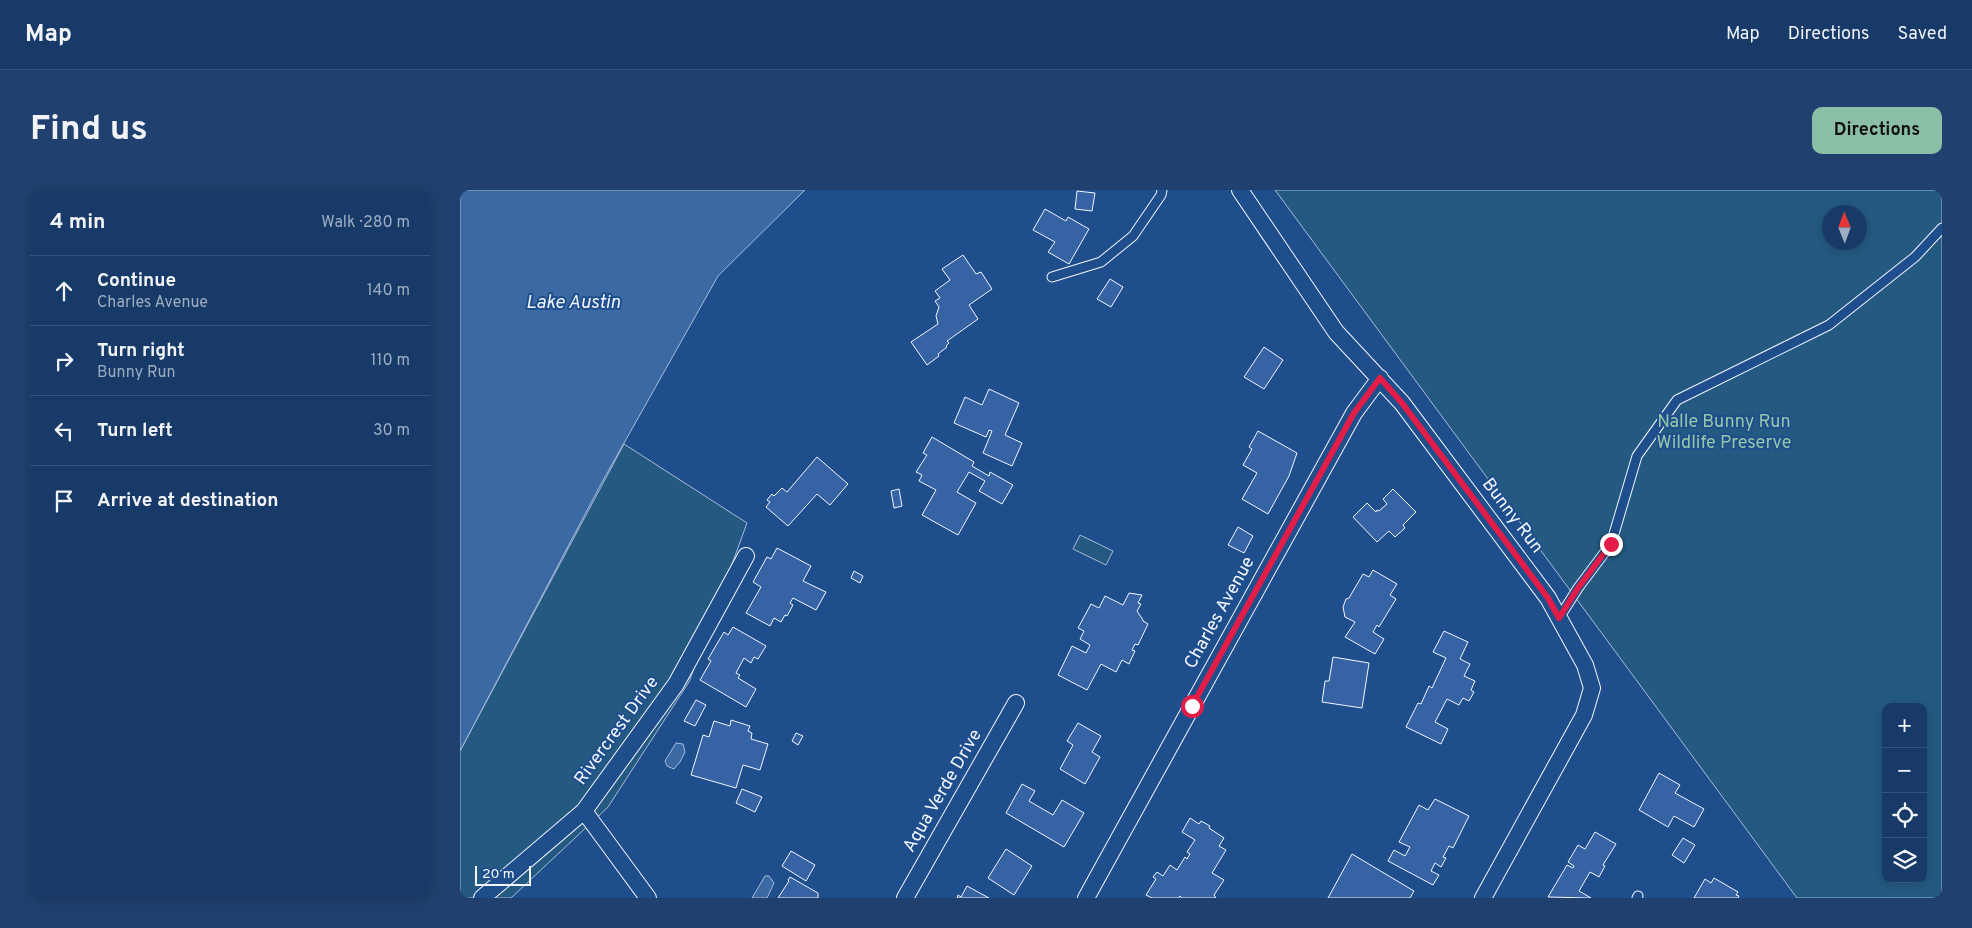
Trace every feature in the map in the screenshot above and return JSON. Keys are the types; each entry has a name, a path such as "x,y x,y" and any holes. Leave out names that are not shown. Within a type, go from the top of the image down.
{"street":[{"name":"Bunny Run","path":"1240,190 1336,332 1402,403 1542,590 1585,665 1592,688 1584,715 1483,898"},
{"name":"Charles Avenue","path":"1086,898 1354,413 1380,378"},
{"name":"Rivercrest Drive","path":"482,898 584,811 676,684 746,556"},
{"name":"Aqua Verde Drive","path":"905,898 1016,703"},
{"path":"584,811 648,898"}],"lane":[{"path":"1052,277 1101,262 1133,236 1161,195 1162,190"},
{"path":"1559,618 1578,588 1611,544 1637,456 1677,400 1829,325 1915,257 1942,228"}],"green space":[{"name":"Nalle Bunny Run Wildlife Preserve","path":"1275,190 1942,190 1942,898 1797,898"},
{"path":"624,444 747,523 689,682 608,807 511,898 460,898 460,751"},
{"path":"1080,535 1113,551 1106,565 1073,549"}],"water":[{"name":"Lake Austin","path":"460,190 805,190 718,276 601,484 460,751"},
{"path":"676,743 683,744 685,752 674,769 667,766 665,761"},
{"path":"765,876 769,876 774,883 767,898 752,898"}],"building":[{"path":"1077,191 1095,193 1092,211 1075,209"},
{"path":"1045,209 1066,221 1068,217 1089,229 1069,264 1048,252 1055,242 1033,230"},
{"path":"963,255 976,274 981,272 992,289 969,305 978,319 947,341 949,343 947,347 927,365 911,342 938,324 936,316 939,307 935,301 940,298 935,291 950,280 942,269"},
{"path":"1110,279 1123,287 1111,307 1097,299"},
{"path":"1264,347 1283,360 1264,389 1244,377"},
{"path":"989,389 1019,403 1005,435 1022,443 1012,466 983,453 992,431 989,430 986,437 954,423 965,397 982,405"},
{"path":"1258,431 1297,453 1289,476 1268,514 1242,499 1257,473 1243,465 1252,449 1249,447"},
{"path":"932,437 974,462 972,466 989,476 990,472 1013,485 1002,504 979,491 985,481 969,472 957,492 976,503 958,535 922,515 936,490 919,481 922,475 916,472 927,455 923,453"},
{"path":"817,457 848,484 830,505 817,494 788,526 766,507 770,502 767,500 772,494 774,496 782,488 787,492"},
{"path":"899,489 902,506 894,508 891,491"},
{"path":"1393,489 1416,512 1403,525 1405,528 1395,537 1389,531 1377,542 1353,517 1367,503 1376,512 1377,510 1379,511 1387,504 1383,499"},
{"path":"1238,527 1253,536 1244,553 1228,545"},
{"path":"777,548 811,566 803,581 826,592 816,610 793,598 790,603 793,605 787,616 785,615 781,622 774,618 770,626 746,613 761,587 753,582 767,557 771,559"},
{"path":"1373,570 1397,584 1390,595 1396,599 1379,627 1377,625 1373,632 1384,639 1375,654 1345,637 1355,622 1345,617 1343,607 1346,599 1349,598 1363,574 1369,577"},
{"path":"854,571 863,576 860,583 851,578"},
{"path":"1129,593 1142,595 1138,603 1141,604 1137,611 1143,621 1148,624 1138,645 1135,644 1132,650 1135,651 1129,664 1122,660 1116,672 1101,664 1087,690 1058,675 1072,646 1086,653 1090,645 1080,639 1084,631 1078,628 1091,604 1099,608 1105,596 1123,605"},
{"path":"733,627 766,646 758,659 754,657 751,663 744,658 736,673 740,675 738,678 756,689 746,707 700,680 711,661 708,659 724,632 728,635"},
{"path":"1444,631 1468,642 1460,659 1470,664 1464,676 1475,681 1471,690 1474,692 1469,701 1463,698 1459,705 1447,699 1435,722 1448,729 1441,744 1406,727 1418,703 1421,704 1429,686 1432,688 1446,658 1433,652"},
{"path":"1333,657 1369,663 1362,708 1322,702 1325,681 1329,681"},
{"path":"696,700 706,705 695,726 684,721"},
{"path":"731,720 750,726 748,731 752,733 751,739 768,744 760,770 743,765 736,788 691,775 703,735 709,737 714,721 730,726"},
{"path":"1078,723 1101,736 1092,752 1100,757 1085,784 1060,769 1073,745 1067,741"},
{"path":"796,733 803,736 798,745 792,741"},
{"path":"1659,773 1680,785 1675,793 1704,809 1694,827 1674,816 1668,827 1639,810"},
{"path":"1022,784 1035,791 1029,801 1053,815 1062,800 1084,813 1064,847 1006,813"},
{"path":"742,789 762,797 755,812 736,803"},
{"path":"1435,799 1469,816 1453,848 1449,846 1443,857 1446,858 1441,867 1435,863 1431,871 1439,875 1433,885 1388,861 1394,850 1405,856 1410,847 1399,842 1419,805 1428,810"},
{"path":"1190,818 1199,824 1201,821 1210,826 1209,828 1224,838 1219,846 1226,850 1212,873 1224,880 1214,895 1216,898 1182,898 1180,896 1179,898 1152,898 1146,895 1156,879 1153,877 1157,872 1163,876 1170,865 1177,870 1185,857 1187,859 1190,854 1187,852 1195,840 1182,832"},
{"path":"1595,832 1616,844 1603,865 1605,866 1599,877 1590,872 1579,891 1591,898 1548,897 1567,865 1573,868 1574,866 1568,862 1578,845 1585,849"},
{"path":"1683,838 1695,845 1684,863 1672,855"},
{"path":"1006,849 1032,866 1014,895 988,878"},
{"path":"791,851 815,865 806,881 782,866"},
{"path":"1352,854 1414,891 1410,898 1328,898"},
{"path":"790,877 818,893 818,898 778,898"},
{"path":"1714,878 1738,892 1736,895 1739,896 1738,898 1694,898 1705,879 1711,883"},
{"path":"967,886 989,898 957,898 958,895 961,897"}],"route":[{"path":"1192,706 1354,413 1380,378 1402,403 1548,598 1559,618 1578,588 1611,544"}]}
